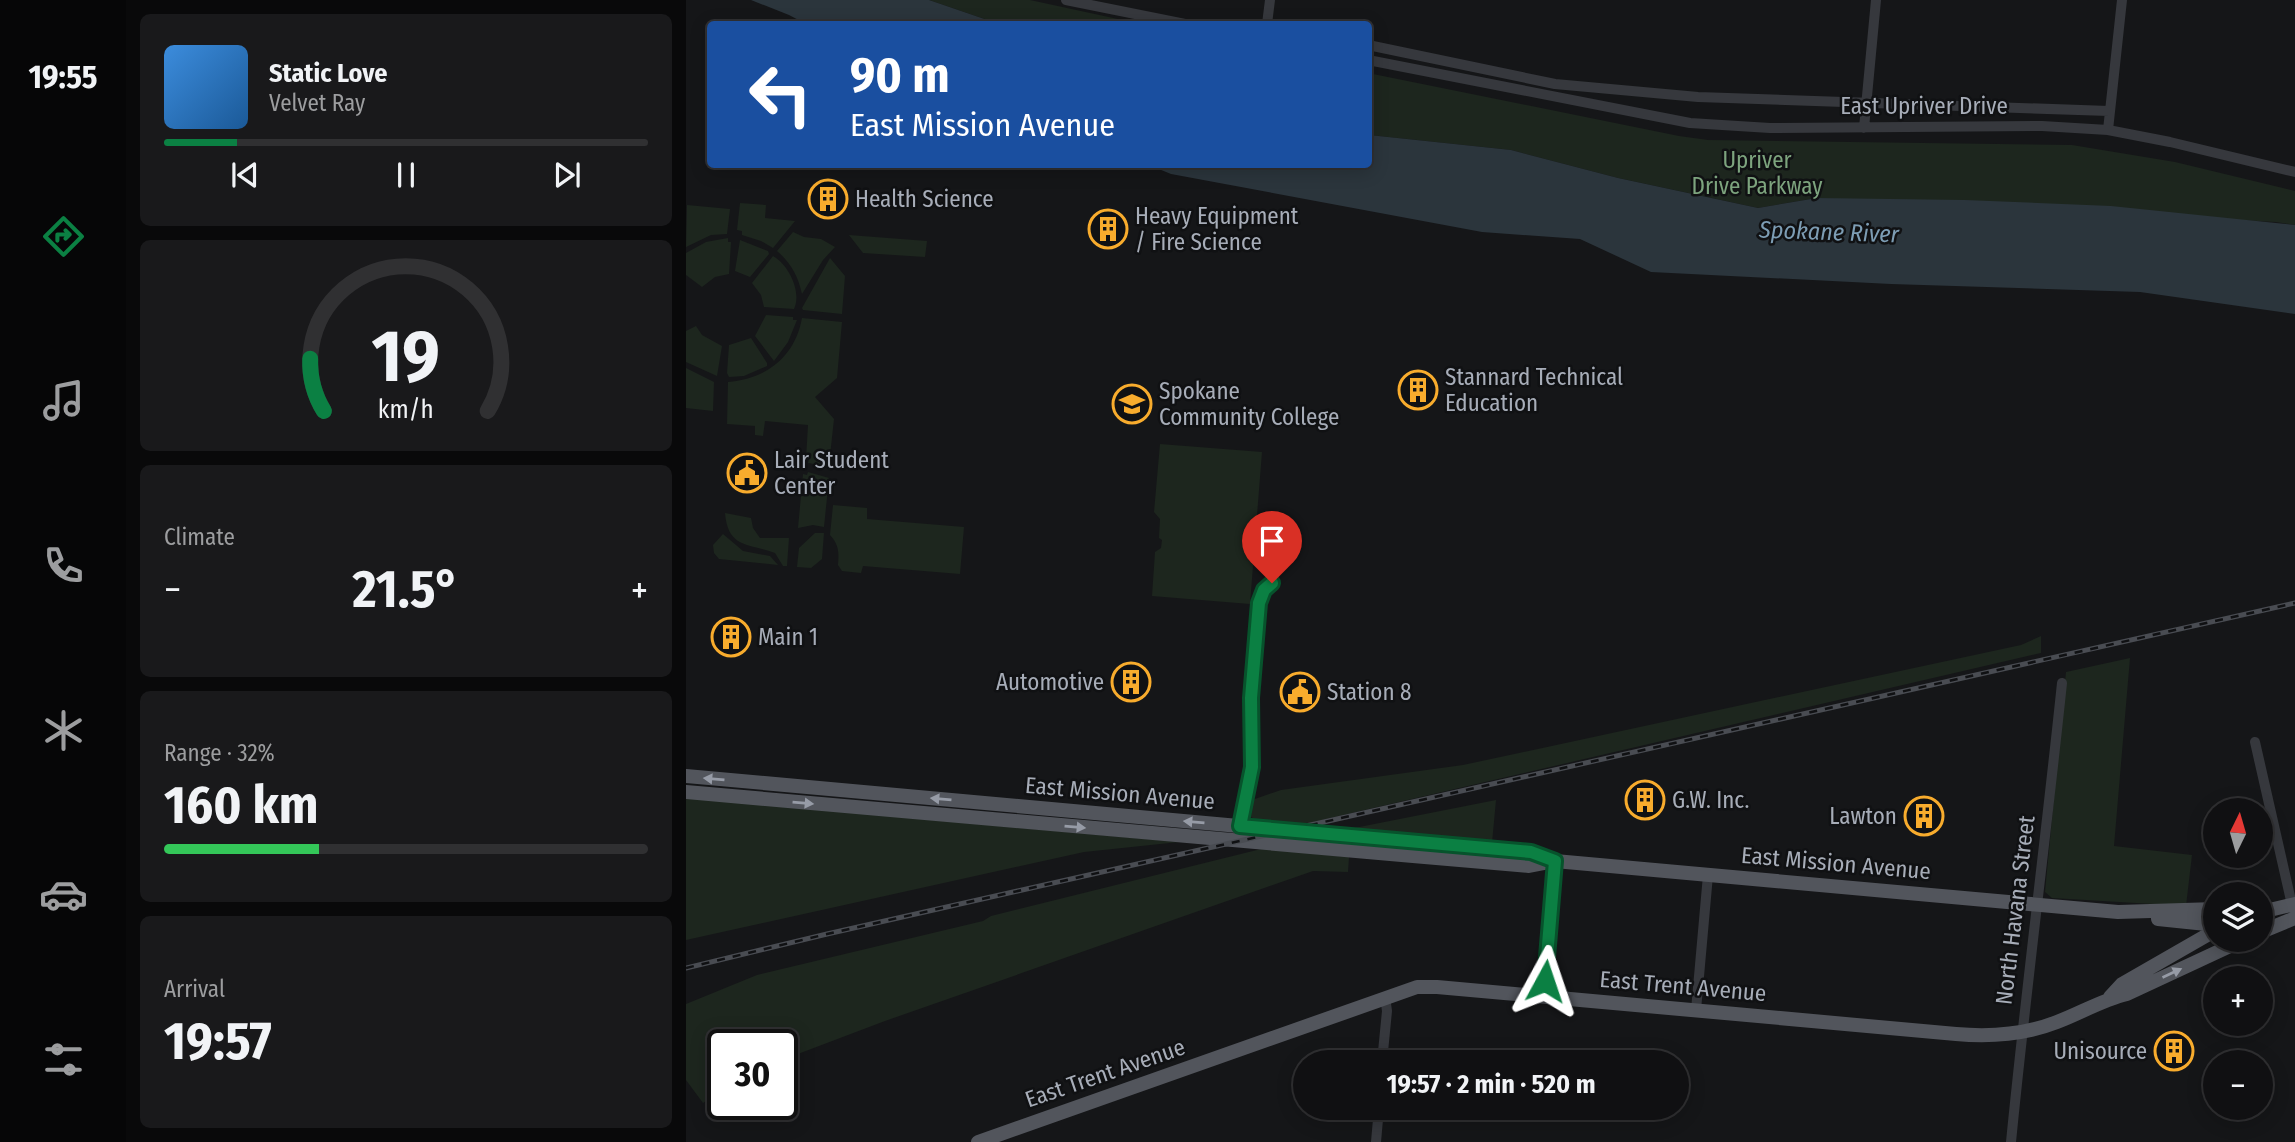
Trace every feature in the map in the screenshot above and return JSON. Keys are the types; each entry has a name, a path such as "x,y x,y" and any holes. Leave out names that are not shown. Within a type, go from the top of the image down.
{"main road":[{"name":"East Mission Avenue","path":"686,776 1240,834"},
{"name":"East Mission Avenue","path":"686,792 1240,834 1531,852 1552,861 2119,912 2203,925"},
{"path":"2273,906 2292,908"},
{"path":"2273,910 2292,908"},
{"path":"2273,918 2292,908"},
{"path":"2273,923 2292,908"},
{"name":"East Mission Avenue","path":"2119,912 2203,909"},
{"name":"East Trent Avenue","path":"2109,998 2122,984 2203,935"},
{"name":"East Trent Avenue","path":"978,1142 1385,997 1426,986 1972,1036 1997,1036 2057,1022 2109,998 2127,994 2217,952"}],"street":[{"path":"1066,0 1170,21"},
{"path":"1269,21 1270,0"},
{"path":"1864,128 1875,0"},
{"path":"2108,130 2122,0"},
{"name":"East Upriver Drive","path":"1372,46 1555,84 1698,97 2109,111"},
{"name":"East Upriver Drive","path":"1372,61 1690,123 1770,128 2042,126 2108,130 2295,172"},
{"path":"1552,96 1555,84"},
{"path":"1240,834 1252,767 1251,698 1259,603 1264,590 1272,583"},
{"name":"North Havana Street","path":"2011,1142 2062,683"},
{"path":"2255,742 2292,908"},
{"path":"1544,997 1552,861"},
{"path":"1696,1010 1708,875"},
{"path":"1383,1050 1387,1007 1385,997"},
{"path":"1376,1142 1378,1120"}],"green space":[{"path":"929,0 1030,0 1127,21 990,21"},
{"name":"Upriver Drive Parkway","path":"1372,74 1708,140 2072,145 2175,162 2295,191 2295,225 1817,198 1758,208 1618,178 1511,150 1372,135"},
{"path":"740,203 766,205 765,218 795,221 773,248 742,235 742,231 737,230"},
{"path":"687,205 730,209 727,234 711,235 686,247"},
{"path":"793,232 804,237 821,239 835,247 823,260 802,294 793,270 777,251"},
{"path":"849,235 927,241 925,257 863,253"},
{"path":"728,238 728,242 731,242 729,274 715,277 702,287 686,275 686,253 706,242"},
{"path":"740,240 768,251 769,254 750,277 735,271"},
{"path":"773,256 789,272 792,279 796,295 794,309 764,307 761,295 752,283"},
{"path":"830,258 845,276 842,314 803,310 802,308"},
{"path":"766,315 793,317 793,320 797,320 788,342 774,361 755,336"},
{"path":"802,318 842,322 837,378 815,397 834,419 827,466 808,463 809,459 806,459 808,425 765,421 763,436 755,435 755,426 727,424 728,382 755,376 777,364 793,344"},
{"path":"696,326 702,335 722,346 717,376 686,362 686,331"},
{"path":"751,338 767,366 744,376 729,377 729,345"},
{"path":"686,368 714,382 713,411 686,408"},
{"path":"1160,444 1262,452 1250,604 1152,596 1155,552 1161,548 1162,540 1159,538 1160,519 1154,512"},
{"path":"808,472 829,478 824,527 813,525 798,528 803,474 807,475"},
{"path":"833,505 867,508 867,519 964,527 960,574 863,566 861,573 842,571 838,565 837,545 830,535"},
{"path":"725,513 751,518 753,528 760,538 789,538 787,566 783,566 775,553 735,539 730,533"},
{"path":"815,533 824,533 822,559 811,568 797,567 799,548"},
{"path":"723,534 743,551 770,556 778,565 719,559 714,553 713,545"},
{"path":"2041,636 2041,653 1300,825 1259,822 1251,817 1252,800 1281,790 1463,765 2021,645"},
{"path":"2130,658 2114,846 2192,855 2186,906 2052,898 2045,892 2066,672"},
{"path":"686,798 1179,842 1084,852 686,940"},
{"path":"1496,800 1492,843 1339,831"},
{"path":"1261,849 1349,857 1348,872 1313,871 798,1054 798,1029 707,1029 707,1100 703,1103 686,1080 686,1004 757,975 983,921 991,916"}],"water":[{"path":"751,0 929,0 990,21 800,21"},
{"name":"Spokane River","path":"1372,135 1511,150 1618,178 1758,208 1817,198 1965,200 2111,206 2295,225 2295,314 2140,292 1891,284 1651,272 1580,239 1482,232 1171,174 1156,168 1372,168"}],"railway":[{"path":"686,968 2295,603"}],"place":[{"name":"Health Science","path":"828,199"},
{"name":"Heavy Equipment / Fire Science","path":"1108,229"},
{"name":"Stannard Technical Education","path":"1418,390"},
{"name":"Spokane Community College","path":"1132,404"},
{"name":"Lair Student Center","path":"747,473"},
{"name":"Main 1","path":"731,637"},
{"name":"Automotive","path":"1131,682"},
{"name":"Station 8","path":"1300,692"},
{"name":"G.W. Inc.","path":"1645,800"},
{"name":"Lawton","path":"1924,816"},
{"name":"Unisource","path":"2174,1051"}],"route":[{"path":"1272,583 1264,590 1259,603 1251,698 1252,767 1240,826 1531,852 1555,861 1545,981"}]}
